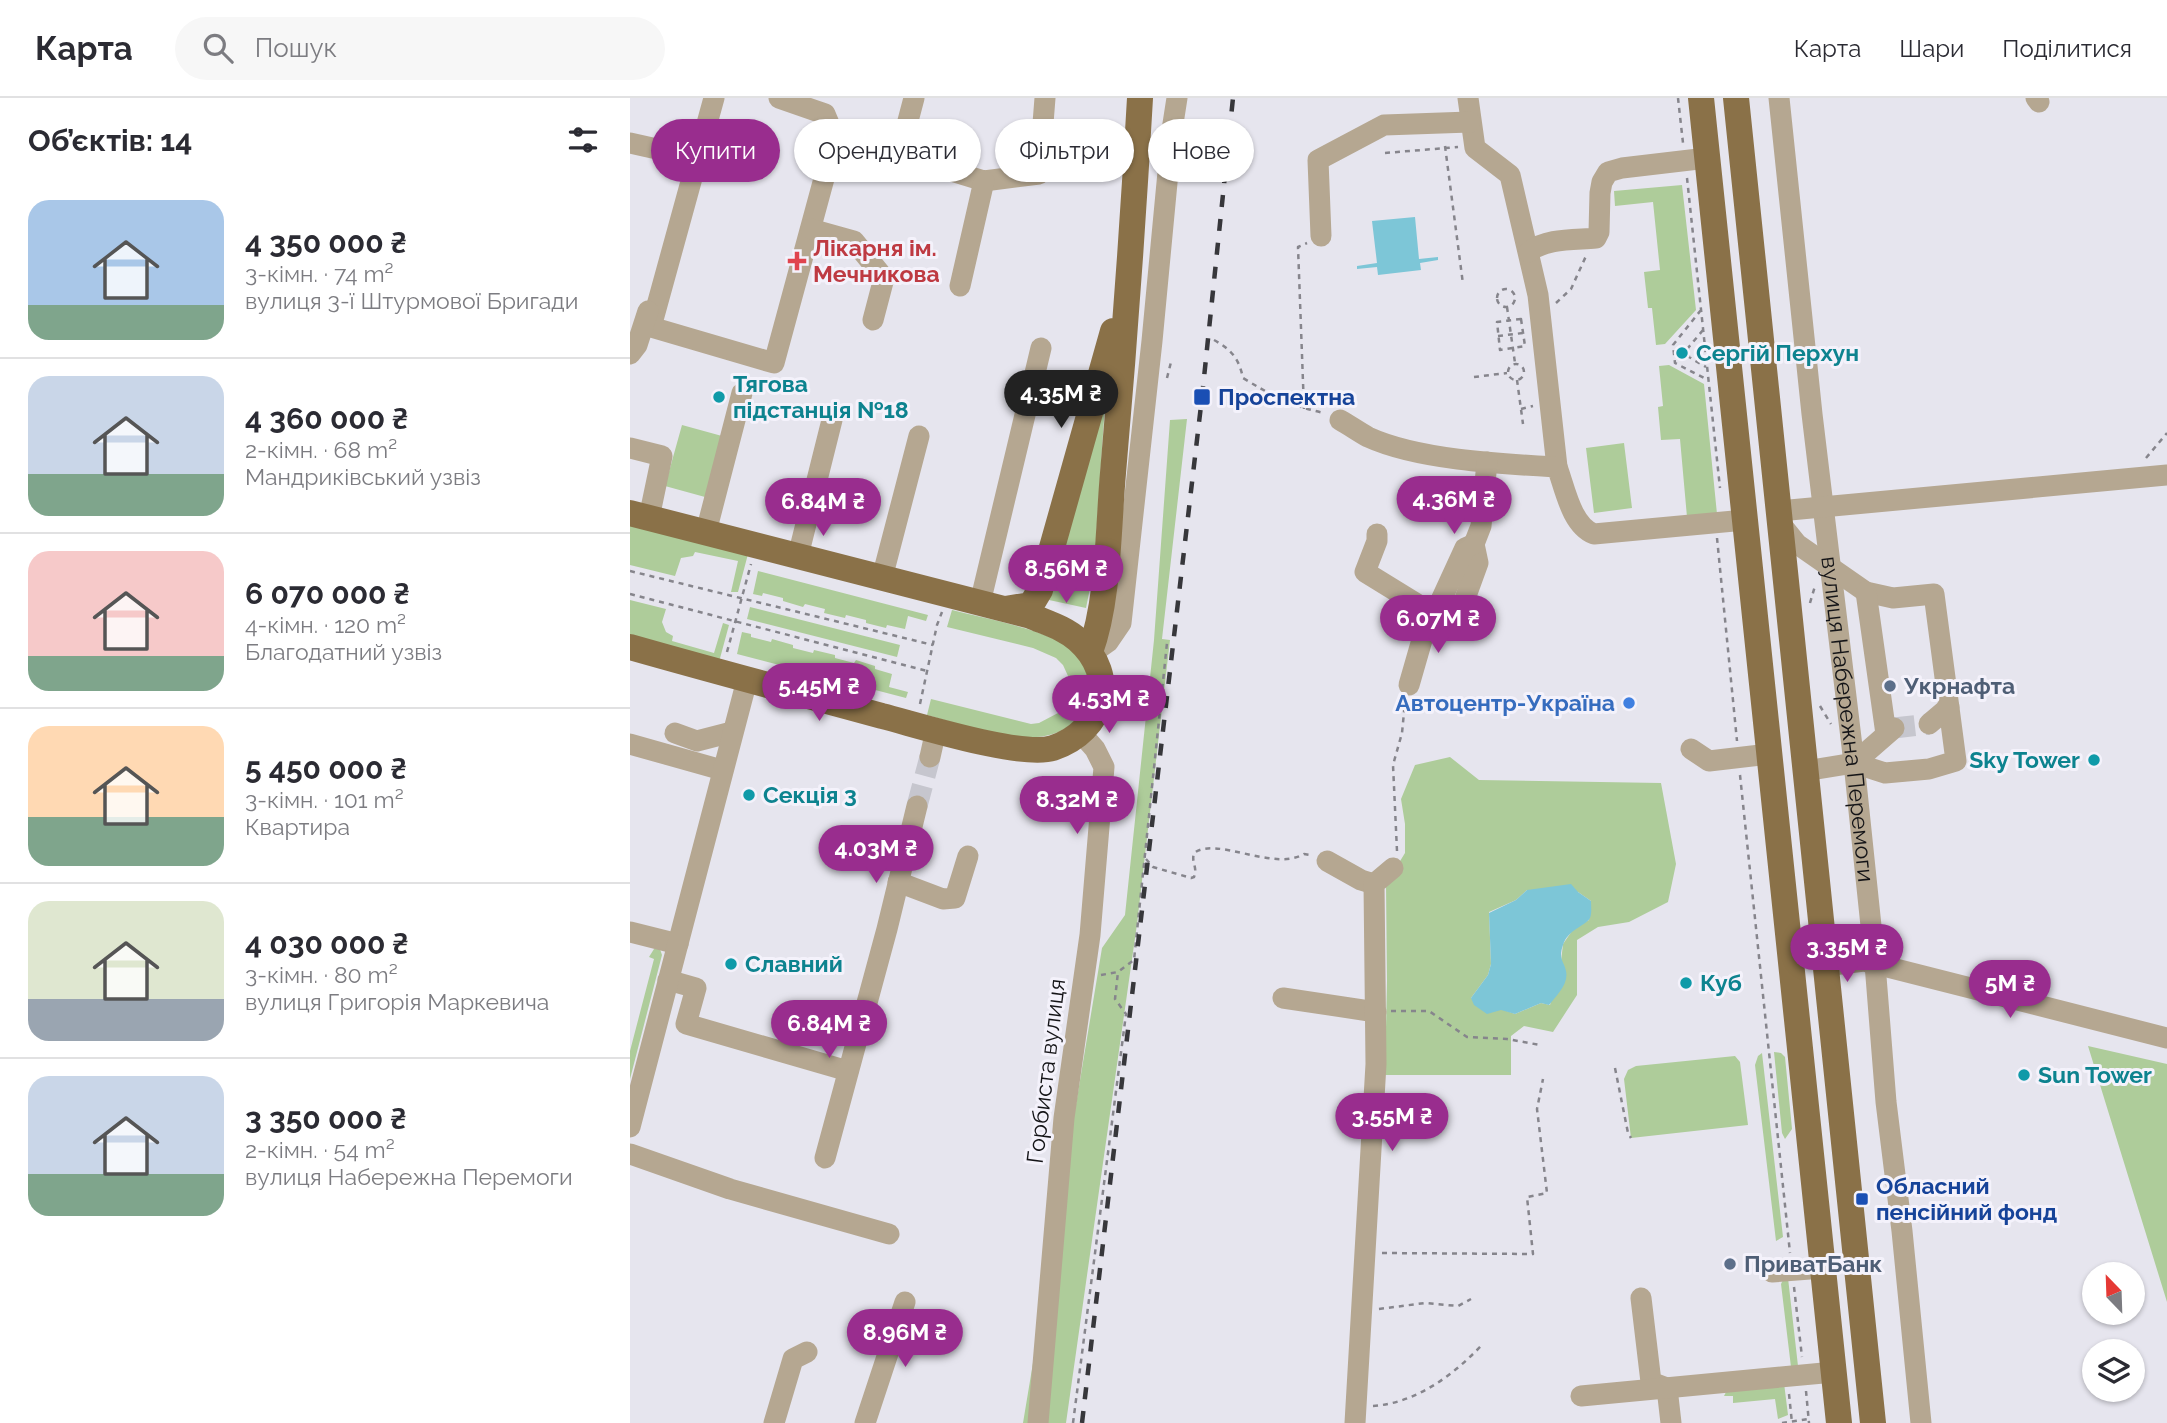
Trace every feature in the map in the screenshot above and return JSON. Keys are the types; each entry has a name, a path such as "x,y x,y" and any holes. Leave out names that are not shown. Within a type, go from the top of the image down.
{"main road":[{"path":"1091,653 1099,621 1131,269 1140,98"},
{"path":"1701,98 1839,1423"},
{"name":"вулиця Набережна Перемоги","path":"1736,98 1779,517 1799,618 1805,771 1872,1423"},
{"path":"992,606 1031,605 1041,590 1131,269"},
{"path":"630,648 936,730 1021,750 1052,748 1080,733 1102,699 1102,677 1091,653 1070,633 1031,616 639,516"},
{"path":"1756,629 1799,618"},
{"path":"1805,1108 1840,1105"}],"street":[{"path":"706,119 714,98"},
{"path":"779,98 825,114 827,119"},
{"path":"908,119 914,98"},
{"path":"981,180 1039,174 1045,98"},
{"path":"1091,653 1108,642 1121,624 1177,98"},
{"path":"1468,98 1475,148 1510,175 1529,252 1540,317 1557,467 1577,520 1587,531 1594,534 1745,520"},
{"name":"вулиця Набережна Перемоги","path":"1779,98 1827,563 1854,764 1886,1102 1921,1423"},
{"path":"1321,236 1318,160 1384,125 1470,121"},
{"path":"630,143 651,148"},
{"path":"1529,252 1545,243 1596,238 1599,232 1600,193 1608,172 1707,158"},
{"path":"960,286 984,181"},
{"path":"630,354 638,345 685,182"},
{"path":"686,182 651,327 774,363 823,182"},
{"path":"811,229 854,241 884,278 873,320"},
{"path":"992,606 1041,348"},
{"path":"706,532 742,393"},
{"path":"798,556 832,420"},
{"path":"1340,420 1369,437 1400,448 1487,462 1557,467"},
{"path":"882,578 919,436"},
{"path":"630,448 662,456 639,516"},
{"path":"1377,534 1377,541 1364,572 1434,610 1462,607 1478,564 1474,544 1481,526 1487,462"},
{"path":"1805,771 1854,764 1885,772 1929,769 1956,761 1934,594 1893,598 1866,592 1797,544 1779,517 1823,506 2167,475"},
{"path":"1854,764 1890,731 1866,592"},
{"path":"1409,685 1434,610"},
{"path":"630,1127 747,680"},
{"path":"1929,724 1949,707"},
{"path":"930,757 936,730"},
{"path":"675,733 697,741 732,732"},
{"name":"Горбиста вулиця","path":"1038,1423 1064,1118 1090,934 1104,767 1094,749 1080,733"},
{"path":"630,744 722,769"},
{"path":"1690,749 1709,761 1769,754"},
{"path":"825,1158 848,1071 877,926 898,883 917,806"},
{"path":"898,883 943,899 955,898 968,856"},
{"path":"1327,861 1361,880 1374,884"},
{"path":"1374,884 1393,868"},
{"path":"1355,1414 1376,1064 1374,884"},
{"path":"630,932 678,944"},
{"path":"1825,965 1864,961 2167,1038"},
{"path":"668,980 696,988 686,1024 766,1037 848,1071"},
{"path":"1283,998 1376,1012"},
{"path":"630,1154 730,1189 889,1234"},
{"path":"1772,1272 1823,1268"},
{"path":"1641,1298 1651,1382 1667,1388"},
{"path":"865,1423 905,1302"},
{"path":"774,1423 793,1359 807,1352"},
{"path":"1581,1396 1834,1372"},
{"path":"1667,1388 1671,1423"}],"path":[{"path":"1445,146 1464,284"},
{"path":"1385,153 1450,146"},
{"path":"1304,409 1298,247 1321,236"},
{"path":"1540,317 1571,289 1586,256 1587,239"},
{"path":"1507,307 1513,303 1514,295 1505,289 1499,293 1498,301 1507,307 1515,363"},
{"path":"1701,310 1673,345 1675,363 1708,380"},
{"path":"1521,319 1523,333 1525,346 1500,350 1497,322 1521,319"},
{"path":"1703,330 1688,348 1689,357 1707,367"},
{"path":"1498,336 1523,333"},
{"path":"1214,340 1224,345 1240,361 1243,378 1276,398 1340,420"},
{"path":"1507,373 1515,363"},
{"path":"1515,363 1524,370 1521,378 1517,380"},
{"path":"1474,377 1507,373"},
{"path":"1507,373 1509,377 1517,380"},
{"path":"1517,380 1523,424"},
{"path":"1521,410 1534,408 1533,401"},
{"path":"2128,479 2167,433"},
{"path":"721,673 757,545"},
{"path":"1799,618 1827,563"},
{"path":"1053,584 1094,568"},
{"path":"630,571 933,645"},
{"path":"630,594 927,671"},
{"path":"922,697 937,625"},
{"path":"1073,1423 1126,1014 1115,999 1118,972 1134,960 1167,643"},
{"path":"1393,868 1397,854 1393,765 1402,733 1402,713 1409,685"},
{"path":"1815,696 1833,727"},
{"path":"1146,859 1153,867 1191,878 1196,872 1192,859 1194,853 1208,847 1268,858 1309,854 1327,861"},
{"path":"1376,1012 1405,1009 1429,1011 1467,1037 1507,1039 1540,1045"},
{"path":"1615,1068 1628,1133 1632,1138"},
{"path":"1365,1253 1533,1255 1527,1197 1546,1193 1537,1110 1543,1079"},
{"path":"1361,1310 1394,1309 1425,1303 1458,1306 1471,1299"},
{"path":"1355,1414 1424,1391 1453,1373 1480,1346"},
{"path":"1789,1386 1792,1422"},
{"path":"1782,1423 1808,1419"}],"green space":[{"path":"1682,185 1696,310 1665,344 1656,345 1644,272 1660,270 1653,202 1615,206 1614,191"},
{"path":"1108,360 1094,568 1086,608 1049,600"},
{"path":"1669,365 1704,384 1717,514 1687,517 1680,439 1661,440 1658,407 1663,406 1659,366"},
{"path":"1187,419 1162,639 1170,640 1137,924 1066,1423 1023,1423 1102,948 1125,915 1154,640 1170,420"},
{"path":"682,425 722,436 705,497 665,486"},
{"path":"1624,443 1632,508 1594,513 1586,448"},
{"path":"630,522 748,554 738,592 731,592 738,561 695,552 693,556 681,558 675,576 630,565"},
{"path":"758,571 928,615 926,621 908,616 905,629 887,625 886,628 846,615 845,618 824,613 825,609 805,604 803,607 763,593 762,596 753,594"},
{"path":"630,600 666,609 662,622 666,632 673,636 672,641 714,653 723,623 729,625 719,662 630,638"},
{"path":"750,607 900,645 897,657 747,619"},
{"path":"952,610 1037,632 1067,646 1077,654 1086,671 1089,692 1086,704 1073,722 1056,733 1036,737 1014,736 990,733 927,715 931,699 1031,724 1039,723 1058,713 1068,696 1068,676 1056,658 1033,648 947,627"},
{"path":"742,632 751,634 751,637 793,645 793,648 813,653 814,650 854,663 856,660 875,666 875,669 892,674 889,687 908,692 906,698 737,654"},
{"path":"1450,757 1479,780 1661,783 1676,864 1668,902 1629,922 1598,927 1577,940 1577,995 1553,1032 1524,1026 1511,1036 1511,1075 1385,1075 1386,884 1405,853 1405,824 1401,799 1415,765","holes":["1527,890 1578,892 1591,901 1589,920 1574,928 1563,944 1550,1005 1541,1003 1515,1014 1471,998 1488,975 1491,964 1489,912 1516,900"]},
{"path":"654,949 660,949 662,955 630,1079 630,1051 654,959 649,957"},
{"path":"2088,1046 2167,1064 2167,1302"},
{"path":"1774,1052 1785,1057 1792,1129 1785,1139 1782,1133"},
{"path":"1762,1053 1783,1237 1776,1241 1755,1065"},
{"path":"1735,1056 1740,1062 1748,1125 1631,1138 1624,1079 1628,1070 1636,1066"},
{"path":"1788,1278 1798,1366 1791,1367 1781,1284"},
{"path":"1784,1383 1788,1415 1778,1419 1775,1399 1733,1403 1733,1396 1724,1396 1726,1392"}],"water":[{"path":"1415,217 1419,259 1438,257 1438,260 1420,263 1421,270 1378,275 1377,267 1357,269 1357,266 1377,263 1372,221"},
{"path":"1571,884 1591,901 1591,914 1588,921 1565,940 1561,957 1566,976 1558,994 1549,1005 1541,1003 1515,1014 1501,1010 1487,1014 1474,1005 1471,998 1488,975 1491,964 1489,913 1516,900 1527,890"}],"tunnel":[{"path":"1894,728 1929,724"},
{"path":"917,806 930,757"}],"railway":[{"path":"1082,1423 1202,397 1233,98"}],"place":[{"name":"Лікарня ім. Мечникова","path":"797,261"},
{"name":"Сергій Перхун","path":"1682,353"},
{"name":"Тягова пiдстанцiя №18","path":"719,397"},
{"name":"Проспектна","path":"1202,397"},
{"name":"Укрнафта","path":"1890,686"},
{"name":"Автоцентр-Україна","path":"1629,703"},
{"name":"Sky Tower","path":"2094,760"},
{"name":"Секція 3","path":"749,795"},
{"name":"Славний","path":"731,964"},
{"name":"Куб","path":"1686,983"},
{"name":"Sun Tower","path":"2024,1075"},
{"name":"Обласний пенсійний фонд","path":"1862,1199"},
{"name":"ПриватБанк","path":"1730,1264"}]}
